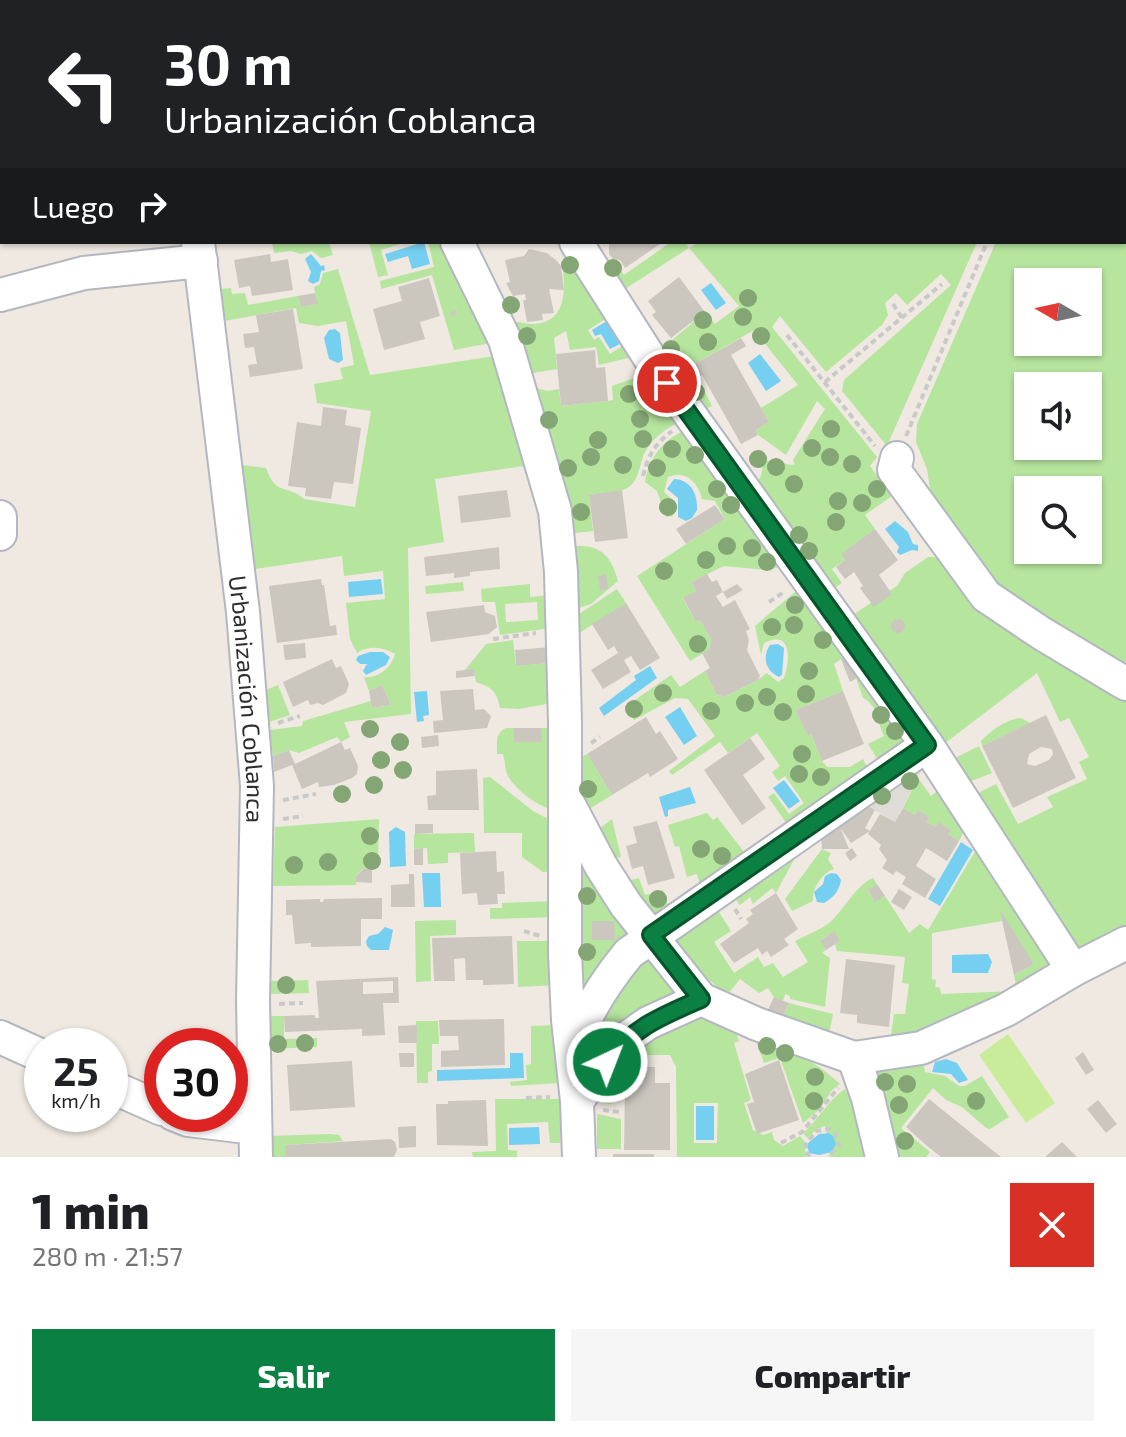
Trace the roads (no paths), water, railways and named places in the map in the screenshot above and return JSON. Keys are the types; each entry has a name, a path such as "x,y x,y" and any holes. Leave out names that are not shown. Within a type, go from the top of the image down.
{"street":[{"path":"458,244 505,340 555,511 561,572 566,798 565,953 579,1157"},
{"path":"577,244 647,355 927,745 1073,970"},
{"path":"0,295 84,273 200,251"},
{"name":"Urbanización Coblanca","path":"200,251 246,640 257,802 253,1000 256,1142"},
{"path":"895,464 986,596 1126,684"},
{"path":"0,517 0,534"},
{"path":"571,1050 585,1018 609,978 629,953 927,745"},
{"path":"566,798 617,892 701,999 857,1065 921,1048 1006,1010 1126,943"},
{"path":"577,1101 621,1042 648,1023 701,999"},
{"path":"0,1037 24,1048"},
{"path":"857,1065 882,1157"},
{"path":"225,1132 256,1142"}],"water":[{"path":"425,244 430,264 412,269 408,256 388,262 385,254"},
{"path":"311,254 321,266 324,265 325,270 321,271 319,281 313,284 308,281 311,272 305,259"},
{"path":"711,283 726,303 716,310 701,290"},
{"path":"607,321 620,344 610,349 601,334 595,336 592,330"},
{"path":"335,329 340,333 343,360 338,363 329,359 324,338 329,330"},
{"path":"760,354 781,381 766,391 748,363"},
{"path":"674,479 689,485 696,499 697,510 686,521 678,517 678,498 667,489"},
{"path":"895,521 908,532 913,544 918,545 918,551 900,555 897,552 899,547 885,529"},
{"path":"381,579 383,594 349,597 348,582"},
{"path":"778,644 784,648 782,675 779,677 768,667 766,659 770,645"},
{"path":"383,652 390,657 386,665 366,675 363,671 367,664 356,660 358,656"},
{"path":"650,666 657,678 604,716 599,708 636,680 634,676"},
{"path":"427,691 429,715 423,716 424,721 417,722 414,692"},
{"path":"680,707 697,736 684,745 665,717"},
{"path":"784,780 800,801 789,809 773,788"},
{"path":"690,787 696,803 668,810 665,817 659,797"},
{"path":"396,827 405,832 406,866 390,867 389,832"},
{"path":"961,842 973,850 940,906 928,899"},
{"path":"422,873 440,873 441,907 424,907"},
{"path":"837,874 841,880 839,887 828,901 817,902 814,892 823,884 825,876"},
{"path":"385,927 393,930 389,950 371,950 366,941 369,936 378,934"},
{"path":"988,954 992,962 988,973 952,973 952,955"},
{"path":"510,1053 523,1053 524,1078 437,1081 437,1070 510,1068"},
{"path":"946,1059 957,1063 968,1080 959,1083 951,1074 932,1072 935,1062"},
{"path":"696,1106 714,1106 714,1140 696,1140"},
{"path":"539,1127 540,1144 509,1145 509,1128"},
{"path":"829,1133 836,1144 832,1152 819,1155 809,1153 807,1144 819,1134"}]}
